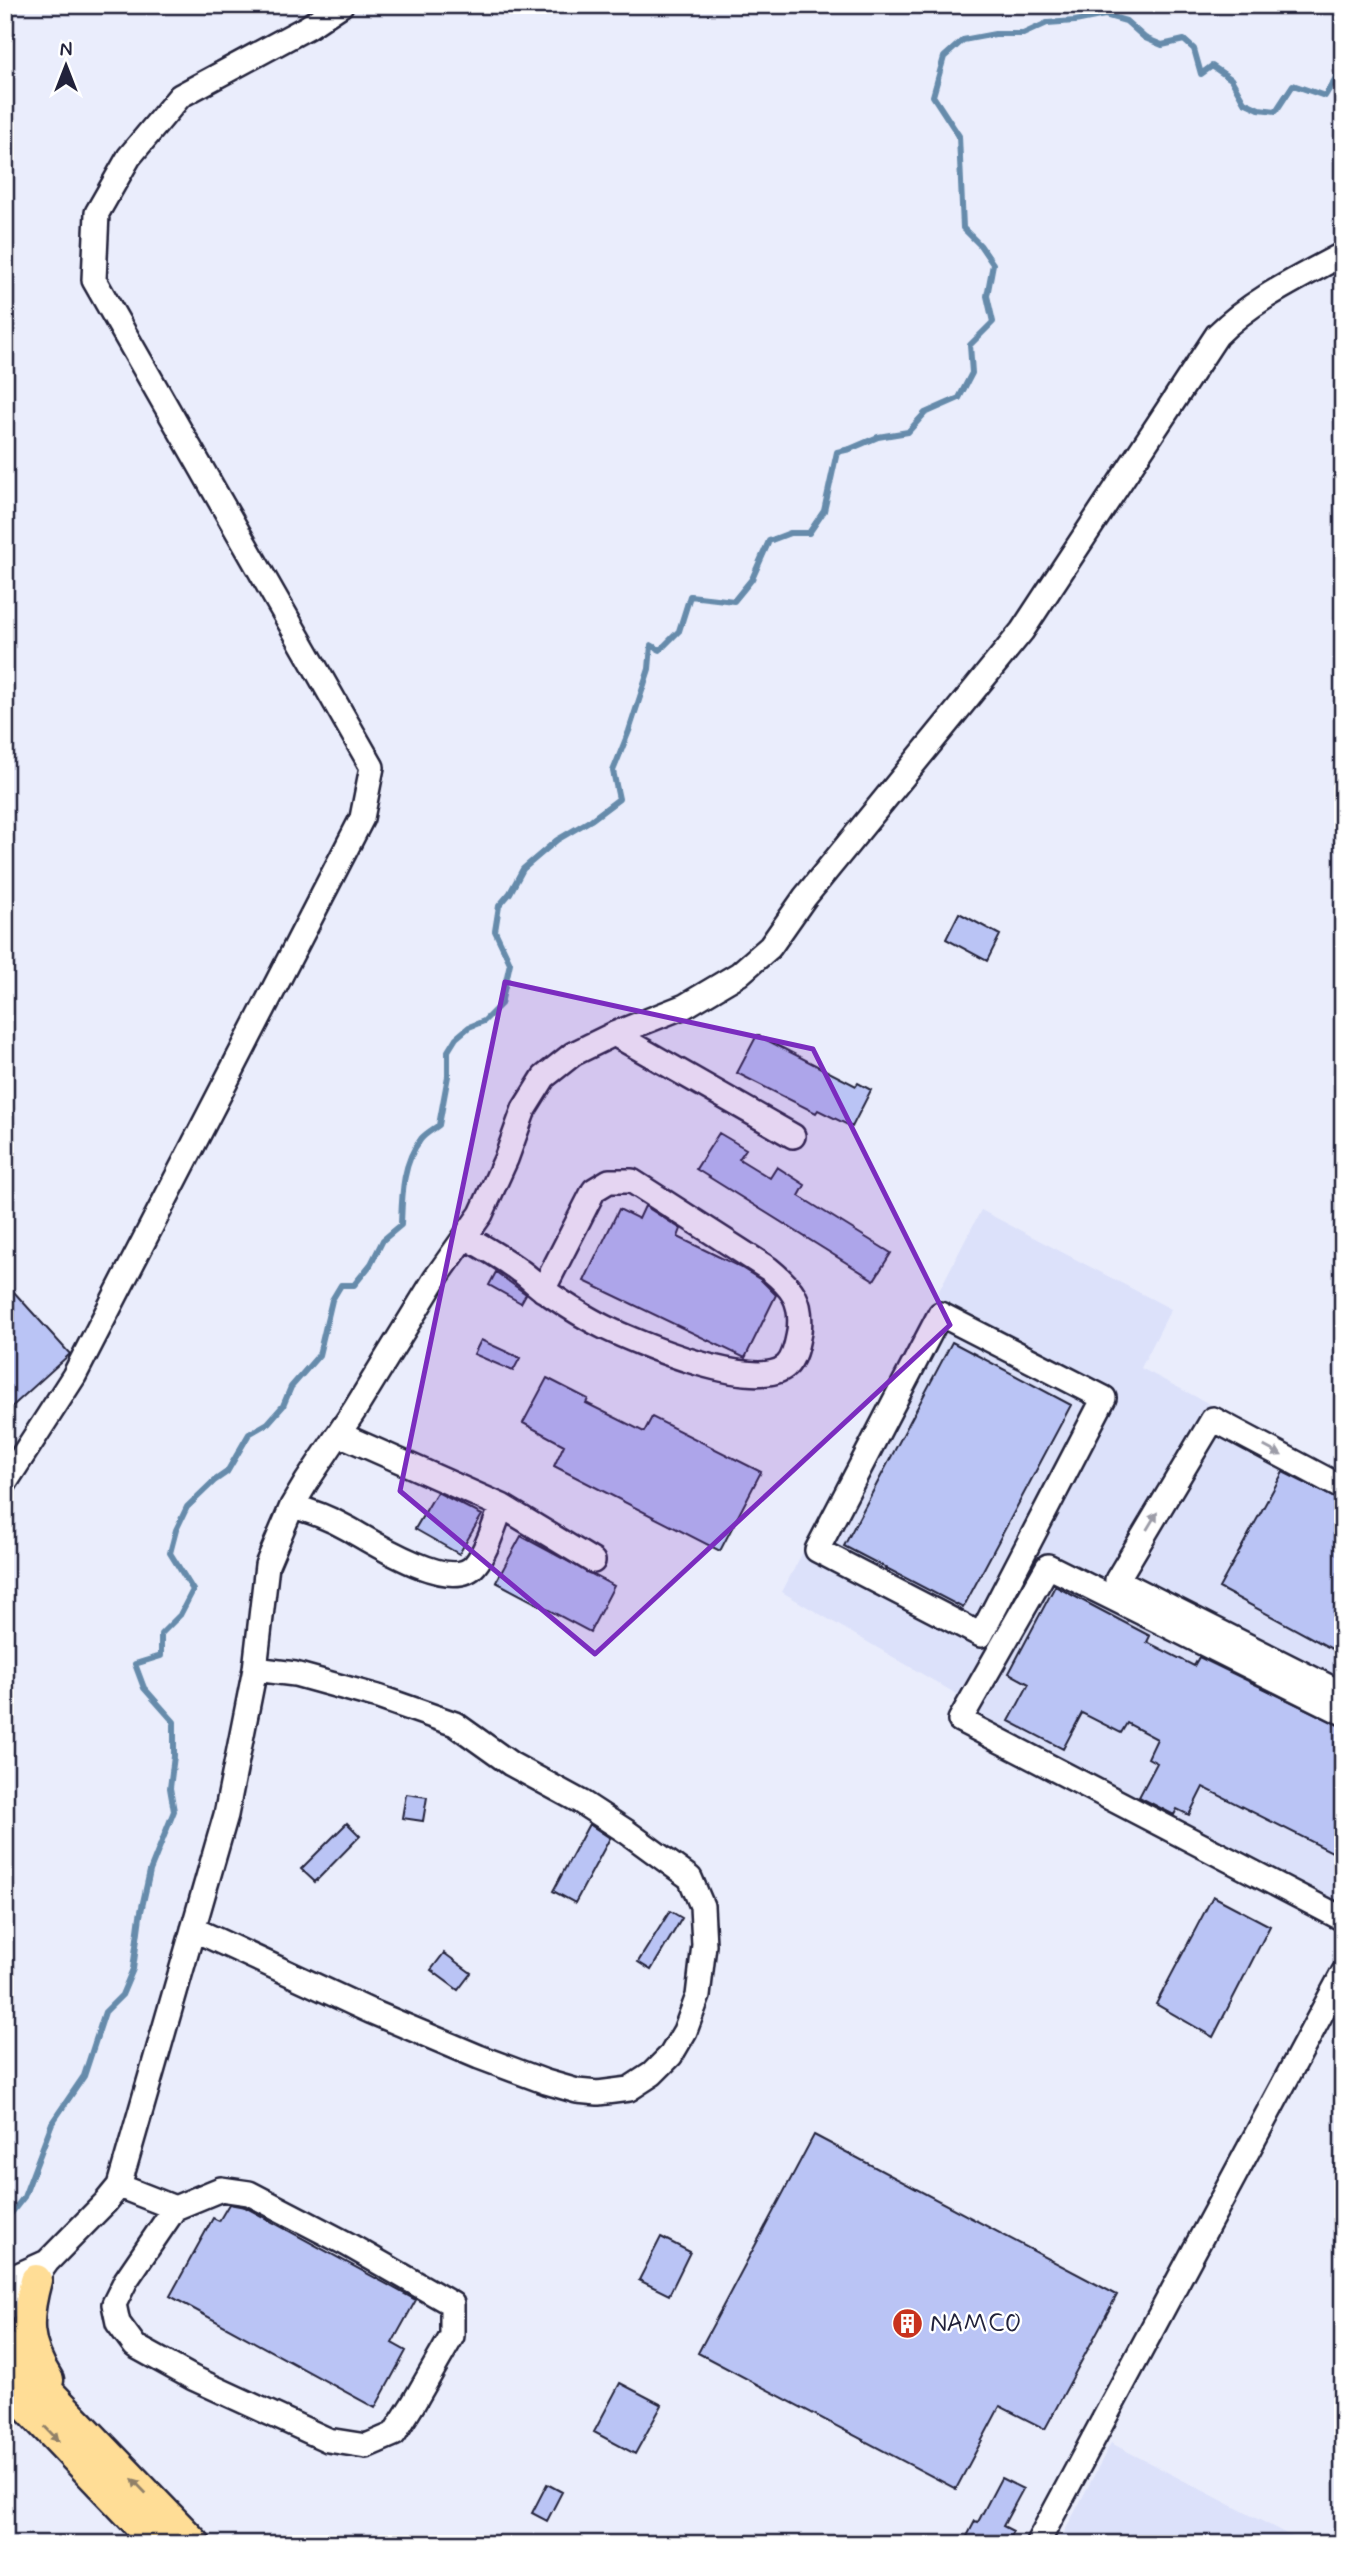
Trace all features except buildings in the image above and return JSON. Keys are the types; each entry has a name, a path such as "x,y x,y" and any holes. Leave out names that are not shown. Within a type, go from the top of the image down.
{"main road":[{"path":"41,2271 29,2307 30,2344 38,2365 73,2418"},
{"path":"5,2347 195,2544"},
{"path":"5,2385 158,2544"}],"street":[{"path":"5,1483 74,1376 362,818 372,767 94,280 97,213 129,157 180,96 308,27 341,5"},
{"path":"5,2310 120,2186 226,1815 255,1669 267,1565 292,1506 435,1279 481,1214 506,1159 524,1109 544,1077 573,1054 614,1034 685,1006 739,974 770,947 805,897 1022,631 1217,335 1256,301 1343,254"},
{"path":"614,1034 793,1136"},
{"path":"466,1237 521,1271 544,1290 605,1327 725,1372 774,1374 787,1366 794,1354 799,1329 799,1303 787,1283 632,1181 609,1181 594,1191 585,1203 544,1290"},
{"path":"940,1314 1104,1398 1026,1549 981,1635 817,1550 940,1314"},
{"path":"1343,1488 1213,1419 1117,1580 1343,1694"},
{"path":"339,1434 502,1506 593,1561"},
{"path":"292,1506 312,1511 416,1564 451,1572 466,1572 475,1565 502,1506"},
{"path":"1026,1549 1343,1707"},
{"path":"1343,1713 1048,1566 960,1720 1343,1919"},
{"path":"193,1929 370,2011 479,2057 546,2082 588,2092 629,2089 652,2074 671,2055 685,2031 698,1996 704,1945 702,1906 690,1878 628,1832 511,1763 456,1724 378,1697 307,1678 255,1669"},
{"path":"1037,2544 1343,1973"},
{"path":"120,2186 164,2204 221,2189 248,2193 347,2244 452,2304 452,2336 394,2434 366,2446 328,2440 193,2378 135,2346 118,2323 114,2304 164,2204"},
{"path":"5,2281 41,2271"}],"highlighted area":[{"path":"505,982 813,1049 950,1325 595,1654 400,1491"}],"shaded area":[{"path":"981,1210 1171,1309 1141,1368 1343,1474 1343,1924 952,1726 965,1699 782,1592"},
{"path":"1111,2443 1306,2544 1058,2544"}],"waterway":[{"path":"5,2221 24,2197 52,2123 84,2076 105,2012 122,1995 133,1969 140,1916 150,1871 174,1811 170,1788 174,1722 144,1688 135,1664 161,1656 161,1634 180,1615 193,1590 170,1553 176,1530 187,1507 227,1472 249,1434 268,1423 283,1406 291,1387 319,1355 332,1300 341,1285 354,1285 371,1264 383,1240 401,1225 404,1180 410,1158 421,1139 439,1125 448,1076 448,1051 456,1038 469,1027 484,1021 501,1004 510,963 495,931 499,906 510,893 523,869 557,840 619,799 613,771 649,669 651,645 660,650 679,631 690,596 734,601 752,579 769,541 790,533 809,533 824,511 837,452 878,437 908,432 925,413 959,398 972,373 970,345 993,322 987,296 993,264 980,245 963,228 959,136 933,96 944,57 963,40 995,34 1023,34 1047,23 1105,15 1126,21 1145,38 1162,45 1184,40 1194,49 1201,74 1212,66 1231,79 1244,102 1259,109 1276,111 1293,85 1325,96 1343,66"}],"place":[{"name":"NAMCO","path":"907,2324"}]}
